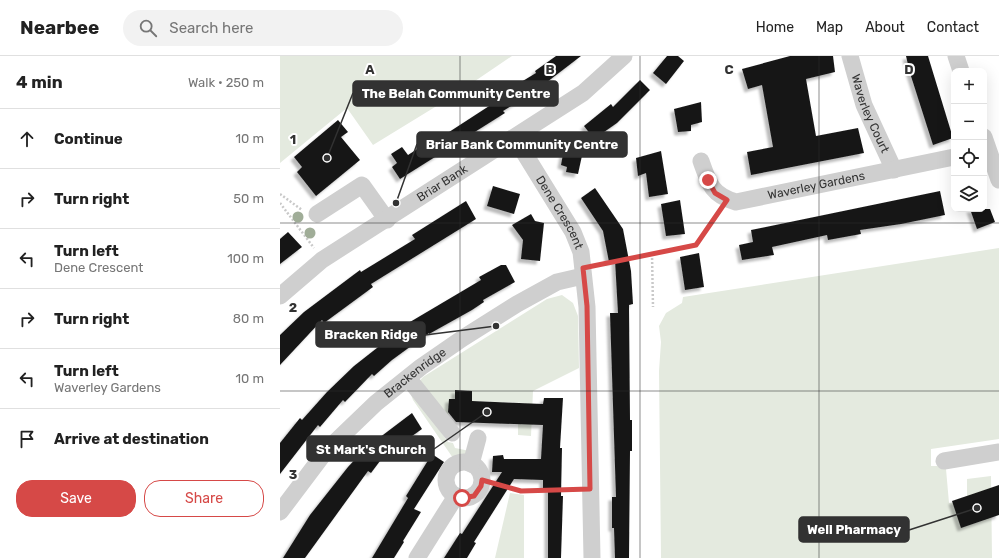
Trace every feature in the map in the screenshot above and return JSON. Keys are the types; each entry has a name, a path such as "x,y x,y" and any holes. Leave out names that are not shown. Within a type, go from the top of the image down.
{"street":[{"name":"Briar Bank","path":"280,296 322,260 387,220 583,93 624,56"},
{"name":"Waverley Court","path":"850,56 864,104 894,170"},
{"path":"956,56 960,68"},
{"name":"Dene Crescent","path":"515,138 573,232 580,252 587,306 592,558"},
{"path":"987,151 999,180"},
{"name":"Waverley Gardens","path":"727,200 736,202 951,158"},
{"path":"701,161 708,180 715,193 727,200"},
{"path":"317,214 362,185 387,220"},
{"name":"Brackenridge","path":"280,512 326,451 376,403 463,338 517,304 557,282 583,272"},
{"path":"408,378 452,432"},
{"path":"471,464 478,438"},
{"path":"944,461 999,452"},
{"path":"457,464 471,464 478,468 482,480 481,486 474,496 462,498 456,496 448,488 448,472 457,464"},
{"path":"417,558 456,496"}],"path":[{"path":"280,194 308,214 317,214"},
{"path":"583,272 652,254 696,245 727,200"},
{"path":"280,204 322,260"},
{"path":"652,254 653,307"},
{"path":"482,480 521,491 590,489"}],"shaded area":[{"path":"280,56 512,56 453,96 373,145 347,108 280,163"},
{"path":"999,248 999,439 931,449 931,466 943,466 946,469 949,503 967,501 967,479 991,476 992,558 661,558 659,371 661,342 659,326 666,313 682,303 683,297"},
{"path":"562,295 573,303 578,316 579,368 533,391 531,436 518,435 518,424 524,424 525,403 472,401 472,391 455,390 455,399 449,399 448,422 433,421 448,442 453,443 455,448 470,451 465,458 453,458 413,400 410,392 423,377 547,299"},
{"path":"510,493 524,495 524,558 495,558"}],"building":[{"path":"556,56 581,56 534,92 503,111 505,113 400,179 392,167 397,163 391,154 402,147 408,155 425,144 426,147 503,97 501,94 536,73 535,71"},
{"path":"667,56 678,56 684,61 666,84 653,73"},
{"path":"790,56 833,56 835,72 806,79 816,136 858,128 864,153 751,175 747,152 773,147 762,85 748,89 742,69"},
{"path":"906,56 928,56 951,131 951,139 933,145"},
{"path":"640,80 650,90 617,123 594,139 584,126 611,104 613,107"},
{"path":"701,102 702,122 691,125 691,131 678,132 674,109"},
{"path":"338,120 348,132 341,137 360,160 316,196 297,172 302,167 294,157"},
{"path":"566,138 585,142 578,174 566,172 567,167 561,165"},
{"path":"661,151 668,194 649,197 646,173 638,176 636,158"},
{"path":"493,186 520,194 514,214 487,206"},
{"path":"595,188 623,229 631,271 633,304 629,305 630,420 632,420 632,451 630,451 629,558 615,558 614,528 612,528 612,497 616,497 610,313 618,313 615,260 609,262 603,231 581,198"},
{"path":"940,191 945,215 901,224 860,230 861,234 828,240 827,235 772,247 774,255 742,260 739,245 753,242 751,230"},
{"path":"680,200 685,234 666,236 661,204"},
{"path":"466,201 476,219 371,284 373,287 324,323 322,320 280,365 280,335 304,312 360,270 361,272 415,239 412,235"},
{"path":"987,209 990,209 995,222 977,229 971,212 987,212"},
{"path":"531,214 535,221 544,223 540,261 521,259 523,240 512,225"},
{"path":"288,232 302,247 280,264 280,239"},
{"path":"699,253 704,287 685,290 680,257"},
{"path":"501,265 506,265 515,282 483,300 484,302 472,310 429,333 392,360 374,376 372,374 345,402 343,400 320,427 318,425 280,474 280,443 300,418 302,420 327,392 354,366 410,322 481,280 479,277"},
{"path":"455,390 472,391 472,401 543,404 544,398 563,398 560,448 562,448 561,496 563,496 561,558 548,558 548,488 543,488 543,480 514,479 474,542 476,543 467,558 444,558 460,533 462,534 502,472 492,472 493,456 503,455 504,459 541,459 543,425 456,422 448,412 449,399 455,399"},
{"path":"412,413 422,429 398,446 395,441 371,473 368,471 305,558 283,558 310,515 348,467 374,439 375,441"},
{"path":"432,454 444,462 414,509 421,512 403,541 404,542 394,558 372,558 408,498 406,496"},
{"path":"999,485 999,515 961,528 952,501"}],"place":[{"name":"The Belah Community Centre","path":"327,158"},
{"name":"Briar Bank Community Centre","path":"396,203"},
{"name":"Bracken Ridge","path":"496,326"},
{"name":"St Mark's Church","path":"487,412"},
{"name":"Well Pharmacy","path":"977,508"}],"route":[{"path":"462,498 474,496 481,486 482,480 521,491 590,489 587,306 583,268 696,245 727,200 715,193 708,180"}]}
